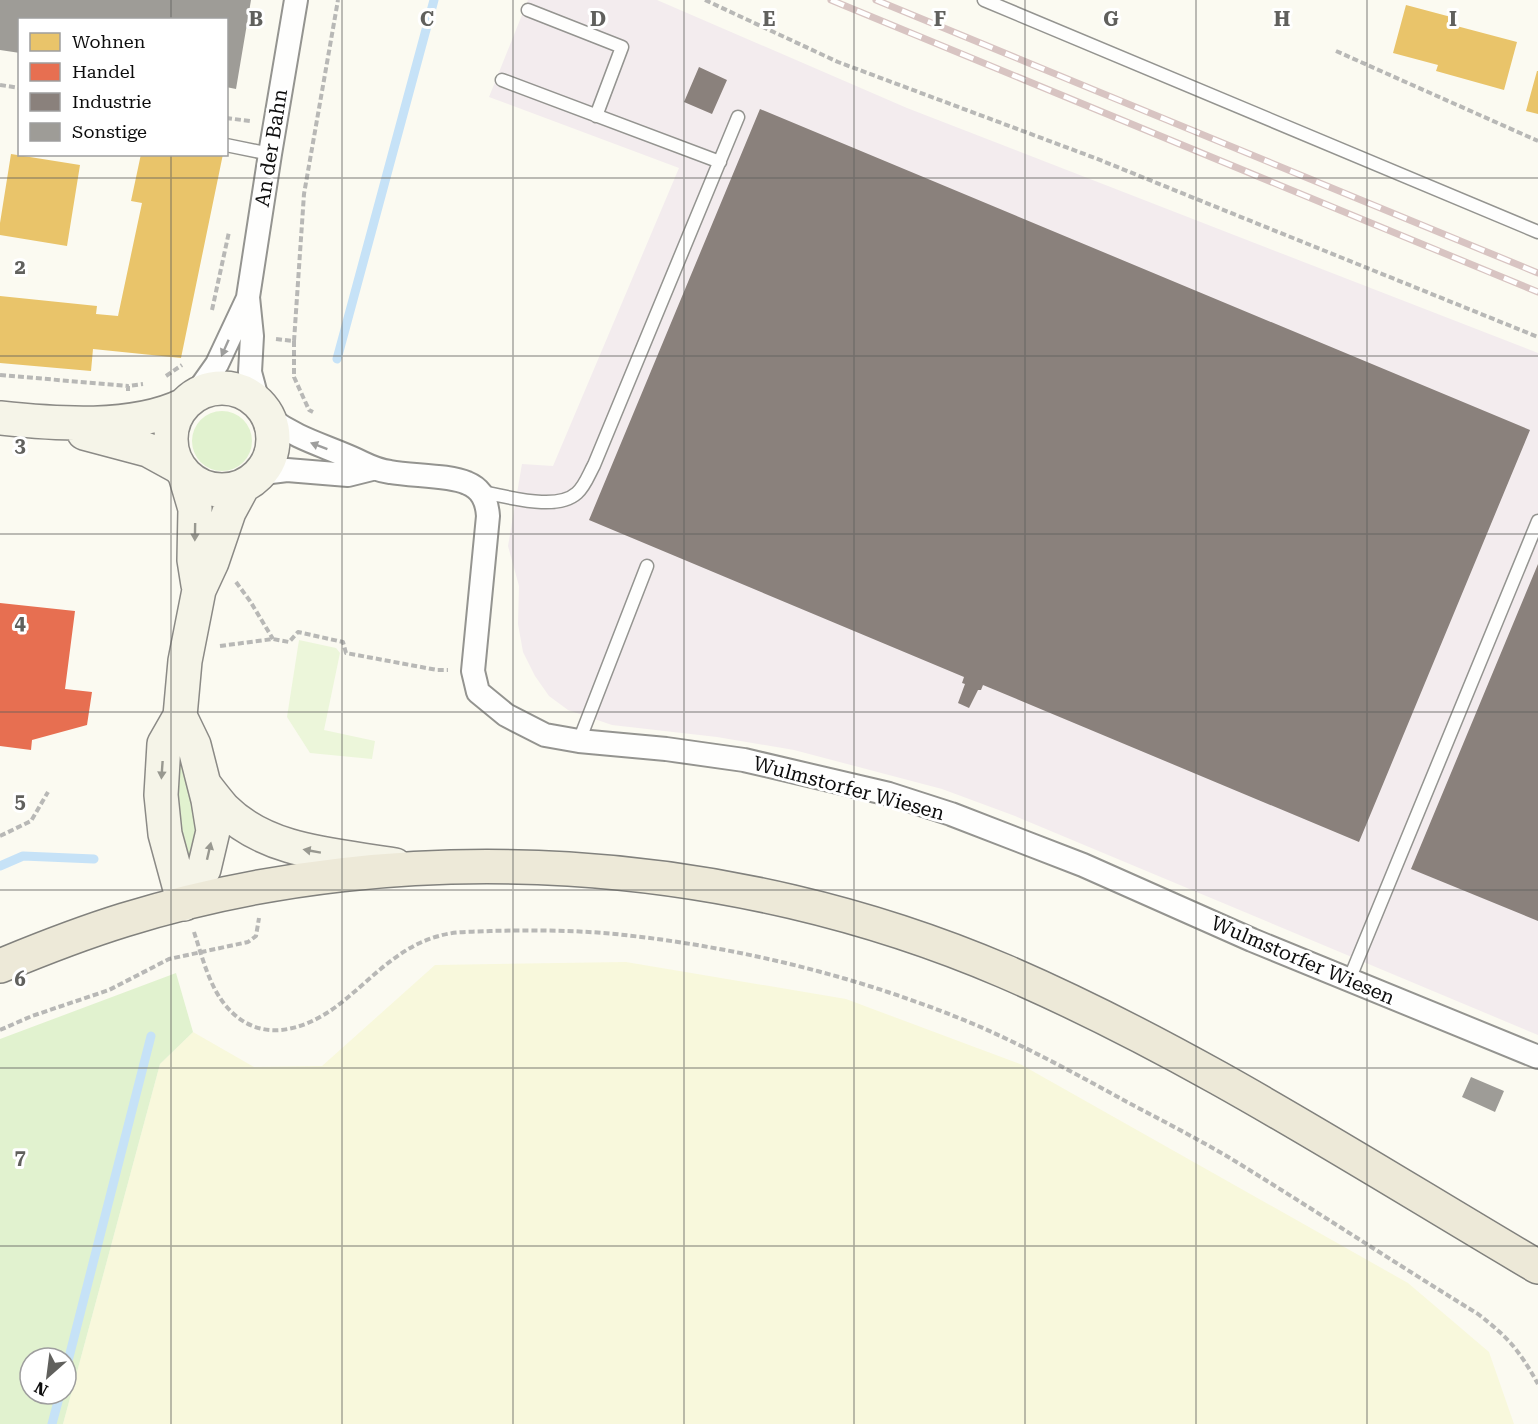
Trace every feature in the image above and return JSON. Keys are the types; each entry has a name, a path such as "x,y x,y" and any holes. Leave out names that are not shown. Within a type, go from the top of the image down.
{"main road":[{"path":"0,966 124,920 251,889 304,880 411,868 524,867 648,876 709,885 790,902 912,936 1003,971 1112,1021 1283,1114 1538,1267"}],"street":[{"name":"An der Bahn","path":"264,410 250,372 252,336 248,297 296,0"},
{"name":"An der Bahn","path":"190,400 217,364 248,297"},
{"path":"0,418 47,423 129,420 161,414 213,389 228,388 242,392 294,434 353,458 372,469 458,480 469,483 481,492"},
{"path":"190,400 174,421 171,435 172,450 195,509 194,560 199,590"},
{"path":"184,904 165,834 160,795 164,744 180,716 185,661 199,590 212,562 229,512 251,481 267,464 273,451 274,436 264,410"},
{"path":"47,423 133,445 156,454 182,471 196,484 210,489 229,490 271,472 287,470 348,475 372,469"},
{"name":"Wulmstorfer Wiesen","path":"481,492 487,506 488,516 473,671 478,692 506,715 545,735 744,760 889,794 951,814 1028,843 1538,1057"},
{"path":"180,716 194,745 213,831 204,869 184,904"},
{"path":"204,784 225,809 240,821 254,831 282,844 411,868"}],"lane":[{"path":"984,0 1538,231"},
{"path":"528,10 622,47 596,116"},
{"path":"502,80 720,162"},
{"path":"481,492 551,503 568,498 582,488 594,465 738,117"},
{"path":"228,145 270,154"},
{"path":"1350,980 1538,521"},
{"path":"579,741 647,566"}],"path":[{"path":"332,450 338,429 309,410 294,377 294,341 304,194 338,0"},
{"path":"705,0 838,62 1106,162 1538,337"},
{"path":"1336,51 1538,141"},
{"path":"0,85 18,88"},
{"path":"228,118 254,122"},
{"path":"252,336 294,341"},
{"path":"160,381 184,364"},
{"path":"0,375 128,386 150,382"},
{"path":"128,386 129,420"},
{"path":"229,574 250,601 273,639"},
{"path":"219,646 273,639 289,642 298,632 343,642 346,653 437,670 473,671"},
{"path":"0,836 32,821 48,792"},
{"path":"0,1030 32,1016 109,990 169,959 201,954 248,942 256,936 259,918 251,889"},
{"path":"184,904 206,969 226,1006 248,1023 261,1029 279,1031 308,1023 335,1007 395,957 439,936 459,932 527,930 614,934 723,950 813,969 904,998 983,1028 1062,1066 1227,1156 1478,1314 1504,1334 1521,1354 1538,1384"}],"shaded area":[{"path":"528,0 657,0 907,108 1538,353 1538,1035 1015,816 942,789 794,750 717,737 612,725 568,710 549,696 535,676 523,652 518,624 519,586 508,546 522,464 553,466 679,168 489,97"}],"green space":[{"path":"222,411 243,420 252,441 243,462 222,471 201,462 192,441 201,420"},
{"path":"299,640 336,648 340,653 324,730 375,741 372,759 310,753 287,717"},
{"path":"177,759 183,759 199,833 195,856 188,856 181,833"},
{"path":"626,962 846,999 1020,1064 1408,1283 1489,1352 1514,1424 63,1424 68,1406 78,1406 78,1368 160,1064 193,1032 254,1067 322,1066 435,965"},
{"path":"176,973 193,1032 160,1064 78,1368 78,1346 18,1346 18,1406 68,1406 63,1424 0,1424 0,1039"}],"building: Wohnen":[{"path":"1406,5 1451,17 1449,24 1517,42 1504,90 1436,71 1438,65 1393,53"},
{"path":"1538,71 1538,114 1526,111"},
{"path":"11,154 80,165 67,246 0,235"},
{"path":"141,156 223,156 181,358 93,349 91,371 0,363 0,296 97,306 96,314 118,316 142,203 131,201"}],"building: Handel":[{"path":"0,603 75,611 65,689 92,692 87,725 32,740 31,750 0,746"}],"building: Industrie":[{"path":"699,67 727,80 712,114 684,102"},
{"path":"760,109 1530,430 1359,842 983,685 969,708 958,703 965,684 962,683 964,677 589,520"},
{"path":"1538,564 1538,921 1411,869"}],"building: Sonstige":[{"path":"0,0 251,0 236,89 228,87 228,18 18,18 18,53 0,50"},
{"path":"1471,1077 1504,1091 1495,1112 1462,1097"}],"waterway":[{"path":"337,359 434,0"},
{"path":"0,866 23,856 94,859"},
{"path":"72,1346 151,1036"},
{"path":"52,1424 57,1406"}],"railway":[{"path":"831,0 1538,292"},
{"path":"876,0 1538,273"}]}
